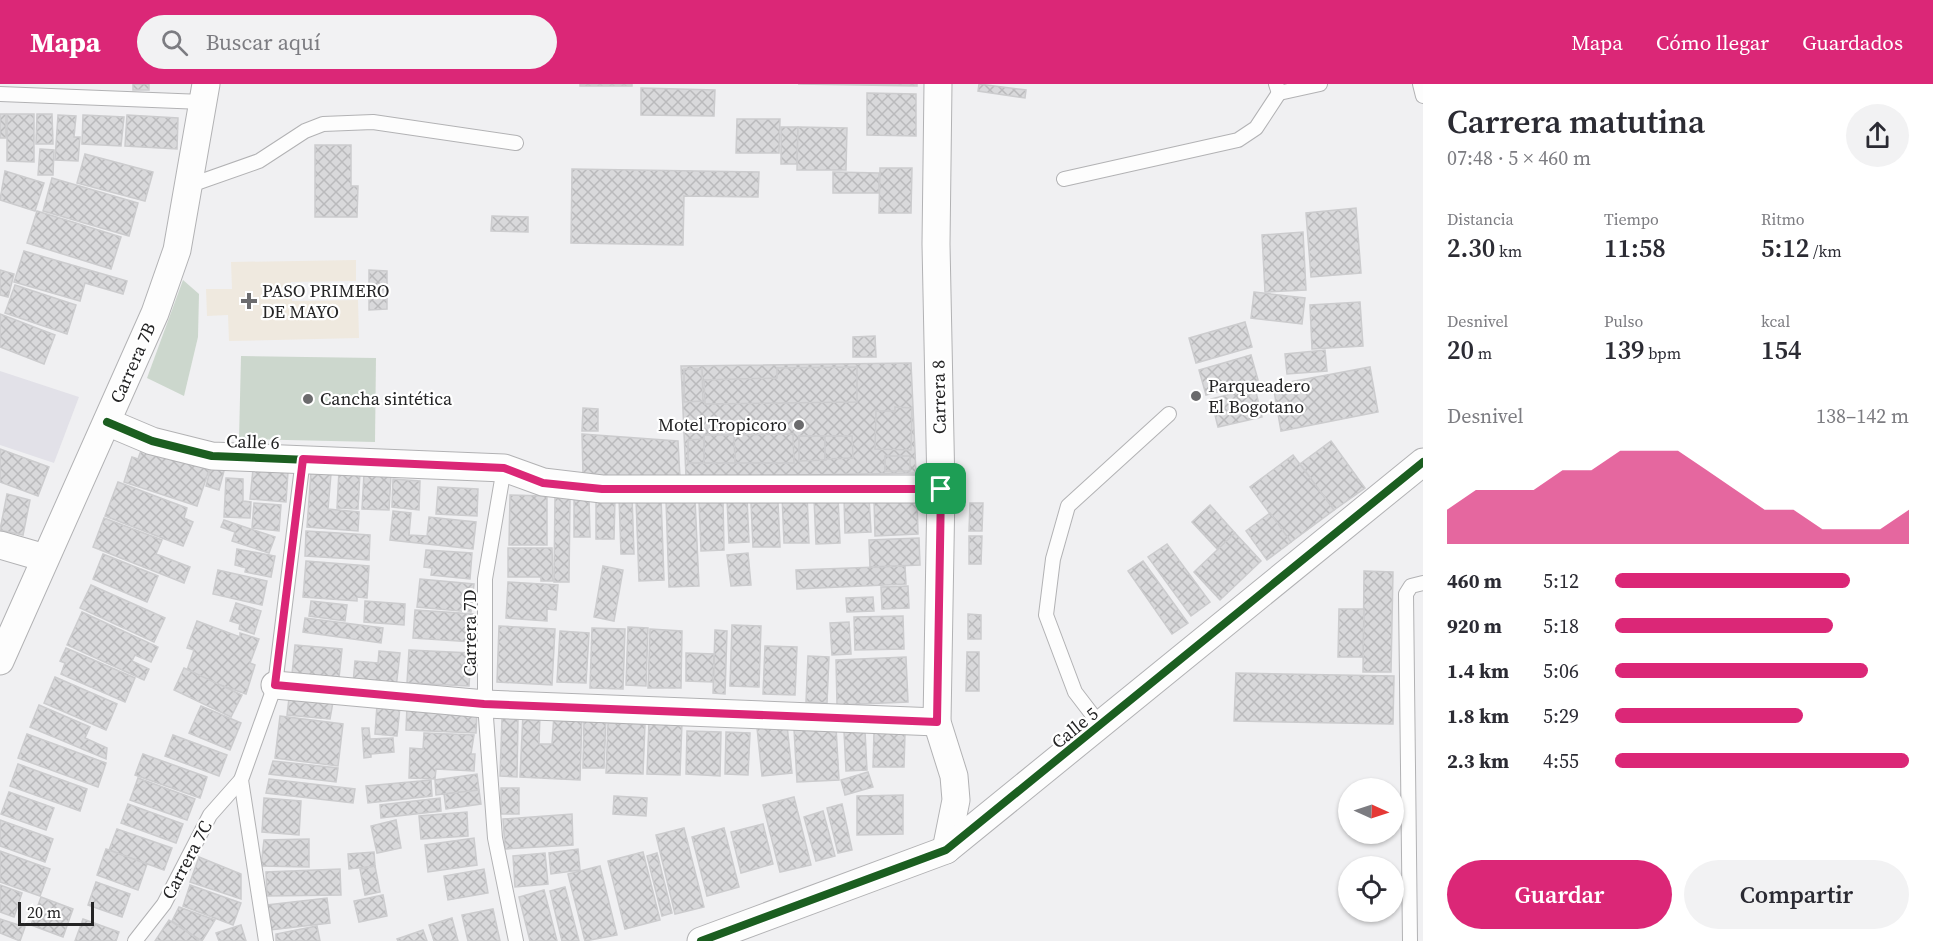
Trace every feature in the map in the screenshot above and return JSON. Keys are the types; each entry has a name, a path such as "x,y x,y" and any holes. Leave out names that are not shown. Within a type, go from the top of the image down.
{"street":[{"name":"Carrera 8","path":"938,84 936,244 941,489 937,722 954,776 956,800 946,850"},
{"name":"Carrera 7B","path":"0,661 155,313 177,250 204,93"},
{"name":"Calle 6","path":"107,422 152,441 212,456 504,468 543,483 602,489 941,489"},
{"name":"Calle 5","path":"701,941 946,850 1423,462"},
{"path":"0,545 45,558"},
{"path":"275,685 484,704 937,722"}],"lane":[{"path":"1064,179 1238,140 1256,128 1278,89 1320,84"},
{"path":"1420,84 1423,96"},
{"path":"0,94 204,93"},
{"path":"188,186 259,161 305,131 323,124 373,122 516,143"},
{"path":"1101,726 1075,692 1046,615 1053,559 1068,506 1169,414"},
{"name":"Carrera 7C","path":"135,941 164,904 210,815 241,780 275,685 303,459"},
{"name":"Carrera 7D","path":"504,468 485,579 484,704 495,838 516,941"},
{"path":"1410,941 1406,594 1411,586 1423,583"},
{"name":"Carrera 7C","path":"241,780 266,941"}],"shaded area":[{"name":"PASO PRIMERO DE MAYO","path":"356,260 356,281 291,282 292,301 358,300 359,338 229,341 228,315 207,316 206,289 232,289 231,262"},
{"path":"183,280 199,294 198,337 184,396 147,378"},
{"name":"Cancha sintética","path":"241,356 376,358 375,442 239,439"},
{"path":"0,371 79,397 54,463 0,445"}],"building":[{"path":"133,84 149,84 149,90 133,90"},
{"path":"580,84 632,84 632,86 580,86"},
{"path":"798,84 917,84 917,86"},
{"path":"979,84 1026,90 1025,98 978,91"},
{"path":"641,88 715,90 714,116 641,115"},
{"path":"867,93 916,94 916,136 867,135"},
{"path":"0,114 6,114 6,138 0,138"},
{"path":"7,114 34,114 34,162 7,161"},
{"path":"37,114 52,114 53,144 36,144"},
{"path":"58,115 76,116 74,137 80,137 78,161 55,160"},
{"path":"83,115 124,117 121,146 82,144"},
{"path":"127,115 178,118 177,149 125,146"},
{"path":"737,119 780,119 779,153 736,153"},
{"path":"781,127 798,127 797,164 781,164"},
{"path":"798,127 847,128 846,170 797,170"},
{"path":"315,145 351,145 351,186 358,186 357,217 315,217"},
{"path":"40,149 54,150 53,175 38,175"},
{"path":"85,154 153,172 145,201 77,183"},
{"path":"880,168 912,168 911,213 879,213"},
{"path":"572,169 759,172 758,197 684,196 683,245 571,243"},
{"path":"5,171 44,183 35,211 0,200"},
{"path":"833,172 879,173 879,193 833,193"},
{"path":"52,178 138,203 129,236 43,211"},
{"path":"1356,208 1361,273 1311,277 1306,213"},
{"path":"37,211 121,237 111,269 27,243"},
{"path":"492,216 528,217 528,232 491,231"},
{"path":"1303,232 1306,290 1265,292 1262,235"},
{"path":"24,251 127,281 123,294 85,283 80,301 14,282"},
{"path":"0,270 14,274 8,297 0,295"},
{"path":"369,270 387,271 387,309 369,310"},
{"path":"15,285 76,305 67,334 5,313"},
{"path":"1254,292 1305,298 1302,324 1251,318"},
{"path":"1360,302 1363,346 1312,349 1310,305"},
{"path":"0,314 55,335 44,364 0,347"},
{"path":"1245,322 1252,347 1196,363 1189,338"},
{"path":"875,336 876,357 853,357 853,337"},
{"path":"1325,350 1327,371 1287,374 1285,354"},
{"path":"1251,355 1258,380 1206,395 1199,370"},
{"name":"Motel Tropicoro","path":"911,363 916,473 686,477 681,366"},
{"path":"857,367 857,402 705,404 704,380 777,378 777,368"},
{"path":"1370,367 1378,412 1281,431 1273,385"},
{"path":"684,369 702,369 703,401 684,402"},
{"path":"1255,388 1262,417 1218,427 1211,399"},
{"path":"895,407 912,408 911,450 875,449 876,411 895,411"},
{"path":"583,408 598,409 598,431 582,431"},
{"path":"582,434 678,441 680,478 583,476"},
{"path":"793,434 794,463 735,463 734,435"},
{"path":"704,435 734,435 735,463 704,463"},
{"path":"799,436 825,436 826,460 799,461"},
{"path":"825,436 852,436 853,458 825,459"},
{"path":"704,439 704,463 688,463 688,440"},
{"path":"1331,441 1365,488 1334,510 1300,464"},
{"path":"143,445 210,467 197,506 124,482 132,457 138,459"},
{"path":"0,449 49,467 38,496 0,482"},
{"path":"1293,455 1334,510 1291,542 1250,487"},
{"path":"885,456 910,456 910,471 885,471"},
{"path":"212,463 225,467 219,490 206,486"},
{"path":"253,469 288,472 286,502 250,499"},
{"path":"339,471 360,472 358,509 337,508"},
{"path":"311,472 331,474 328,509 359,512 358,531 307,527"},
{"path":"364,474 391,475 389,510 362,509"},
{"path":"226,478 243,479 243,501 251,502 250,518 224,517"},
{"path":"393,479 420,481 419,510 392,507"},
{"path":"118,482 187,508 184,518 193,522 183,546 105,516"},
{"path":"438,487 478,489 477,516 436,514"},
{"path":"7,494 30,500 23,535 0,530"},
{"path":"807,494 809,543 784,543 782,495"},
{"path":"510,495 547,496 547,545 509,545"},
{"path":"574,496 589,496 590,537 574,537"},
{"path":"632,496 634,554 621,554 619,497"},
{"path":"555,497 570,497 569,582 554,582"},
{"path":"661,497 664,580 639,581 636,499"},
{"path":"838,497 840,543 816,544 814,498"},
{"path":"869,497 871,532 845,533 844,498"},
{"path":"917,497 918,534 875,536 874,499"},
{"path":"596,498 615,498 614,539 596,539"},
{"path":"747,498 749,542 729,543 727,499"},
{"path":"695,499 699,586 669,587 666,500"},
{"path":"723,500 724,550 701,551 699,501"},
{"path":"778,502 780,547 753,547 751,503"},
{"path":"254,503 281,505 279,531 252,528"},
{"path":"970,503 983,503 982,531 969,531"},
{"path":"1210,505 1235,533 1218,550 1192,522"},
{"path":"393,511 411,513 409,535 427,536 429,517 476,522 473,549 390,540"},
{"path":"1270,513 1291,542 1267,560 1246,531"},
{"path":"104,518 162,540 156,554 190,567 184,583 93,547"},
{"path":"224,520 275,537 269,553 232,541 235,532 221,527"},
{"path":"306,531 370,535 369,560 305,556"},
{"path":"1235,533 1261,561 1220,600 1194,572"},
{"path":"969,536 982,536 981,564 969,564"},
{"path":"919,538 920,565 870,567 869,540"},
{"path":"1167,544 1210,602 1191,616 1148,557"},
{"path":"508,548 552,548 553,581 541,581 541,577 508,577"},
{"path":"237,549 275,556 271,577 245,572 246,568 235,565"},
{"path":"426,550 472,553 470,579 431,575 432,568 424,567"},
{"path":"748,553 751,585 731,586 727,555"},
{"path":"103,554 158,576 147,602 93,579"},
{"path":"306,561 369,566 367,598 357,597 357,601 303,597"},
{"path":"1143,561 1188,623 1172,634 1128,571"},
{"path":"603,566 623,570 614,621 594,617"},
{"path":"905,566 906,584 797,589 796,570"},
{"path":"218,570 267,581 262,605 213,594"},
{"path":"1364,571 1393,572 1391,672 1363,672"},
{"path":"420,579 474,584 471,612 417,607"},
{"path":"508,582 558,585 556,610 547,609 547,621 506,618"},
{"path":"91,585 165,618 154,642 80,608"},
{"path":"908,586 909,608 882,609 881,587"},
{"path":"873,597 874,611 847,612 846,598"},
{"path":"311,601 347,605 345,621 309,616"},
{"path":"365,601 405,604 404,625 364,622"},
{"path":"236,603 261,611 254,634 239,629 240,624 230,621"},
{"path":"1339,609 1364,609 1363,657 1338,657"},
{"path":"415,610 475,614 473,642 413,638"},
{"path":"82,612 158,647 151,662 135,655 132,661 149,669 144,680 67,645"},
{"path":"968,614 981,615 981,639 968,639"},
{"path":"903,616 904,649 855,650 854,617"},
{"path":"305,618 383,628 381,643 303,632"},
{"path":"197,621 240,637 240,633 259,639 250,663 255,665 246,694 186,673 194,650 187,648"},
{"path":"849,622 851,654 832,655 830,623"},
{"path":"732,625 761,626 759,687 730,686"},
{"path":"499,626 555,629 552,685 497,682"},
{"path":"628,627 648,628 646,686 626,685"},
{"path":"592,628 625,629 623,689 590,688"},
{"path":"650,629 682,631 681,688 648,688"},
{"path":"715,630 727,631 725,694 713,693"},
{"path":"560,631 589,633 586,683 557,682"},
{"path":"295,645 342,649 339,678 292,674"},
{"path":"765,646 797,647 795,695 763,694"},
{"path":"66,648 135,678 125,702 61,674 65,663 60,661"},
{"path":"409,650 471,653 469,686 407,683"},
{"path":"379,651 400,653 396,688 353,684 355,661 378,663"},
{"path":"967,652 979,652 979,691 966,691"},
{"path":"686,653 714,654 713,682 686,681"},
{"path":"808,656 829,657 827,703 806,702"},
{"path":"906,657 908,702 837,705 836,660"},
{"path":"184,668 242,695 231,717 174,690"},
{"path":"1236,673 1394,676 1393,724 1234,721"},
{"path":"55,677 117,704 106,730 44,703"},
{"path":"289,698 333,702 330,719 287,715"},
{"path":"39,705 90,727 85,738 107,748 106,759 30,727"},
{"path":"377,705 400,707 397,736 375,734"},
{"path":"201,706 241,723 230,750 189,733"},
{"path":"407,706 477,710 476,733 406,730"},
{"path":"523,714 540,714 539,744 552,744 554,714 582,715 580,780 520,777"},
{"path":"280,716 343,724 338,766 275,758"},
{"path":"502,718 518,719 517,777 500,776"},
{"path":"584,719 606,720 604,768 583,768"},
{"path":"649,721 682,722 680,775 647,774"},
{"path":"608,723 645,724 643,774 606,773"},
{"path":"787,725 792,773 762,776 757,728"},
{"path":"836,727 839,780 797,782 794,729"},
{"path":"362,728 369,728 370,739 393,738 394,752 371,754 371,757 364,758"},
{"path":"687,731 721,732 720,776 686,774"},
{"path":"844,731 865,731 867,770 846,771"},
{"path":"726,732 750,733 748,775 725,774"},
{"path":"874,732 905,733 904,767 873,767"},
{"path":"424,733 474,735 471,754 475,754 474,771 436,769 435,779 409,778 410,748 423,749"},
{"path":"27,734 106,763 98,787 18,758"},
{"path":"173,735 227,755 219,776 165,756"},
{"path":"143,754 207,777 200,798 135,775"},
{"path":"273,761 338,768 336,782 269,774"},
{"path":"18,764 87,789 80,811 10,786"},
{"path":"868,772 873,787 845,795 841,780"},
{"path":"477,774 479,790 436,795 435,780"},
{"path":"138,778 195,799 187,820 130,800"},
{"path":"269,779 355,789 353,803 266,793"},
{"path":"431,780 432,796 368,803 366,786"},
{"path":"501,788 519,788 519,814 501,814"},
{"path":"479,790 481,804 446,809 444,794"},
{"path":"9,792 54,808 46,830 1,814"},
{"path":"903,795 903,834 857,835 857,796"},
{"path":"614,796 647,798 646,816 613,814"},
{"path":"794,797 811,865 780,872 763,805"},
{"path":"264,798 301,801 299,835 262,832"},
{"path":"440,798 441,811 381,818 380,805"},
{"path":"128,804 183,824 176,843 121,823"},
{"path":"842,804 852,850 838,853 827,808"},
{"path":"823,811 835,856 816,861 804,817"},
{"path":"467,812 468,836 421,839 419,816"},
{"path":"572,814 573,845 505,849 503,819"},
{"path":"0,820 53,839 45,862 0,846"},
{"path":"396,820 401,848 377,853 371,826"},
{"path":"763,824 773,864 741,873 731,832"},
{"path":"684,828 704,907 675,914 656,835"},
{"path":"724,828 739,887 707,896 692,837"},
{"path":"117,829 172,848 164,870 109,850"},
{"path":"474,838 477,865 428,872 425,845"},
{"path":"309,839 309,867 261,866 264,840"},
{"path":"106,849 147,864 138,890 97,875"},
{"path":"578,849 580,870 551,874 549,853"},
{"path":"0,851 50,869 40,896 0,882"},
{"path":"374,852 375,866 349,869 348,854"},
{"path":"643,852 660,920 625,929 608,861"},
{"path":"545,853 548,884 515,887 513,856"},
{"path":"657,853 672,913 662,916 647,856"},
{"path":"199,857 241,874 241,899 190,882"},
{"path":"375,866 380,892 365,895 360,869"},
{"path":"600,866 617,935 585,941 568,874"},
{"path":"340,869 341,895 267,896 266,872"},
{"path":"484,869 488,893 448,900 444,876"},
{"path":"96,882 130,894 122,917 88,905"},
{"path":"0,885 22,893 14,917 0,912"},
{"path":"190,885 241,903 233,925 183,906"},
{"path":"565,887 579,941 562,941 550,891"},
{"path":"544,890 557,941 530,941 519,897"},
{"path":"383,895 387,916 359,922 354,901"},
{"path":"41,897 73,909 63,937 31,925"},
{"path":"327,898 330,923 270,930 267,905"},
{"path":"179,907 215,920 202,941 172,921"},
{"path":"493,909 500,941 468,941 462,915"},
{"path":"452,918 458,941 434,941 429,925"},
{"path":"0,919 25,927 20,941 0,933"},
{"path":"83,919 119,932 116,941 75,941"},
{"path":"169,920 199,940 199,941 155,941"},
{"path":"241,925 246,941 219,941 216,933"},
{"path":"317,926 320,941 276,941 276,934"},
{"path":"423,930 427,941 398,941 397,939"}],"cycle path":[{"path":"107,422 152,441 212,456 504,468 543,482 602,489 941,489"},
{"path":"701,941 946,850 1423,462"},
{"path":"275,685 485,704 937,722"}],"place":[{"name":"PASO PRIMERO DE MAYO","path":"249,301"},
{"name":"Parqueadero El Bogotano","path":"1196,396"},
{"name":"Cancha sintética","path":"308,399"},
{"name":"Motel Tropicoro","path":"799,425"}],"route":[{"path":"303,459 504,468 543,483 602,489 941,489 937,722 484,704 275,685 303,459"}]}
